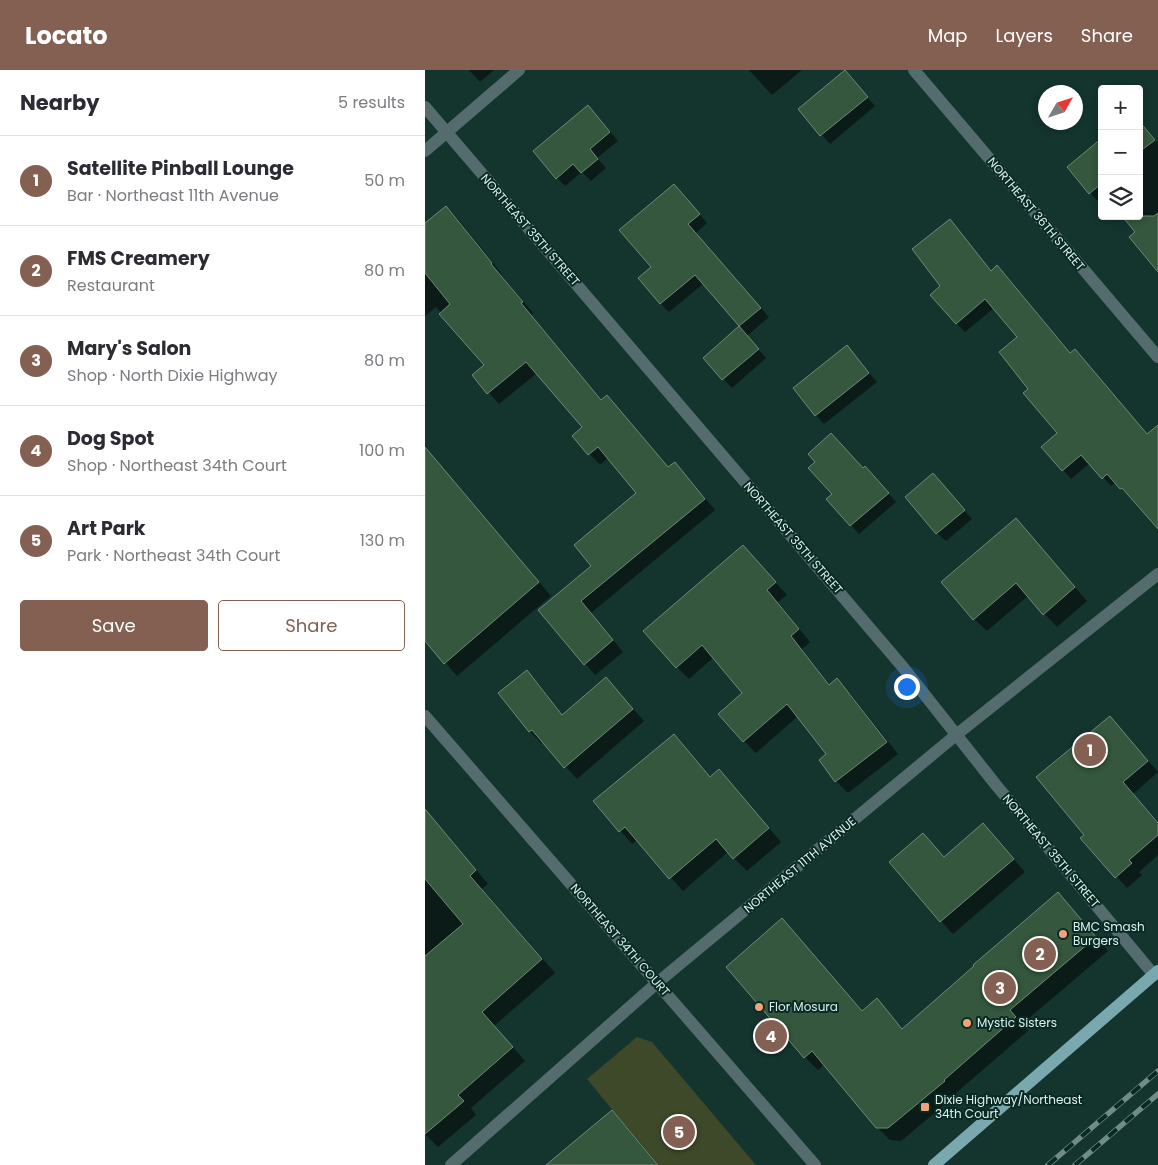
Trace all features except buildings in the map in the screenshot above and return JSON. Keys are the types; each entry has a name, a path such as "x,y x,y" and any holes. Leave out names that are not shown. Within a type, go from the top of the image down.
{"main road":[{"path":"934,1165 1156,973"}],"street":[{"path":"425,151 519,70"},
{"name":"NORTHEAST 36TH STREET","path":"914,70 1158,358"},
{"name":"NORTHEAST 35TH STREET","path":"425,108 902,666 956,735 1156,973"},
{"name":"NORTHEAST 11TH AVENUE","path":"451,1165 657,983 956,735 1158,574"},
{"name":"NORTHEAST 34TH COURT","path":"425,716 815,1165"}],"green space":[{"path":"637,1037 652,1042 756,1165 658,1165 587,1079"}],"railway":[{"path":"1048,1165 1158,1071"},
{"path":"1075,1165 1158,1094"}],"place":[{"name":"Satellite Pinball Lounge","path":"1090,750"},
{"name":"BMC Smash Burgers","path":"1063,934"},
{"name":"FMS Creamery","path":"1040,954"},
{"name":"Mary's Salon","path":"1000,988"},
{"name":"Flor Mosura","path":"759,1007"},
{"name":"Mystic Sisters","path":"967,1023"},
{"name":"Dog Spot","path":"771,1036"},
{"name":"Dixie Highway/Northeast 34th Court","path":"925,1107"},
{"name":"Art Park","path":"679,1132"}]}
